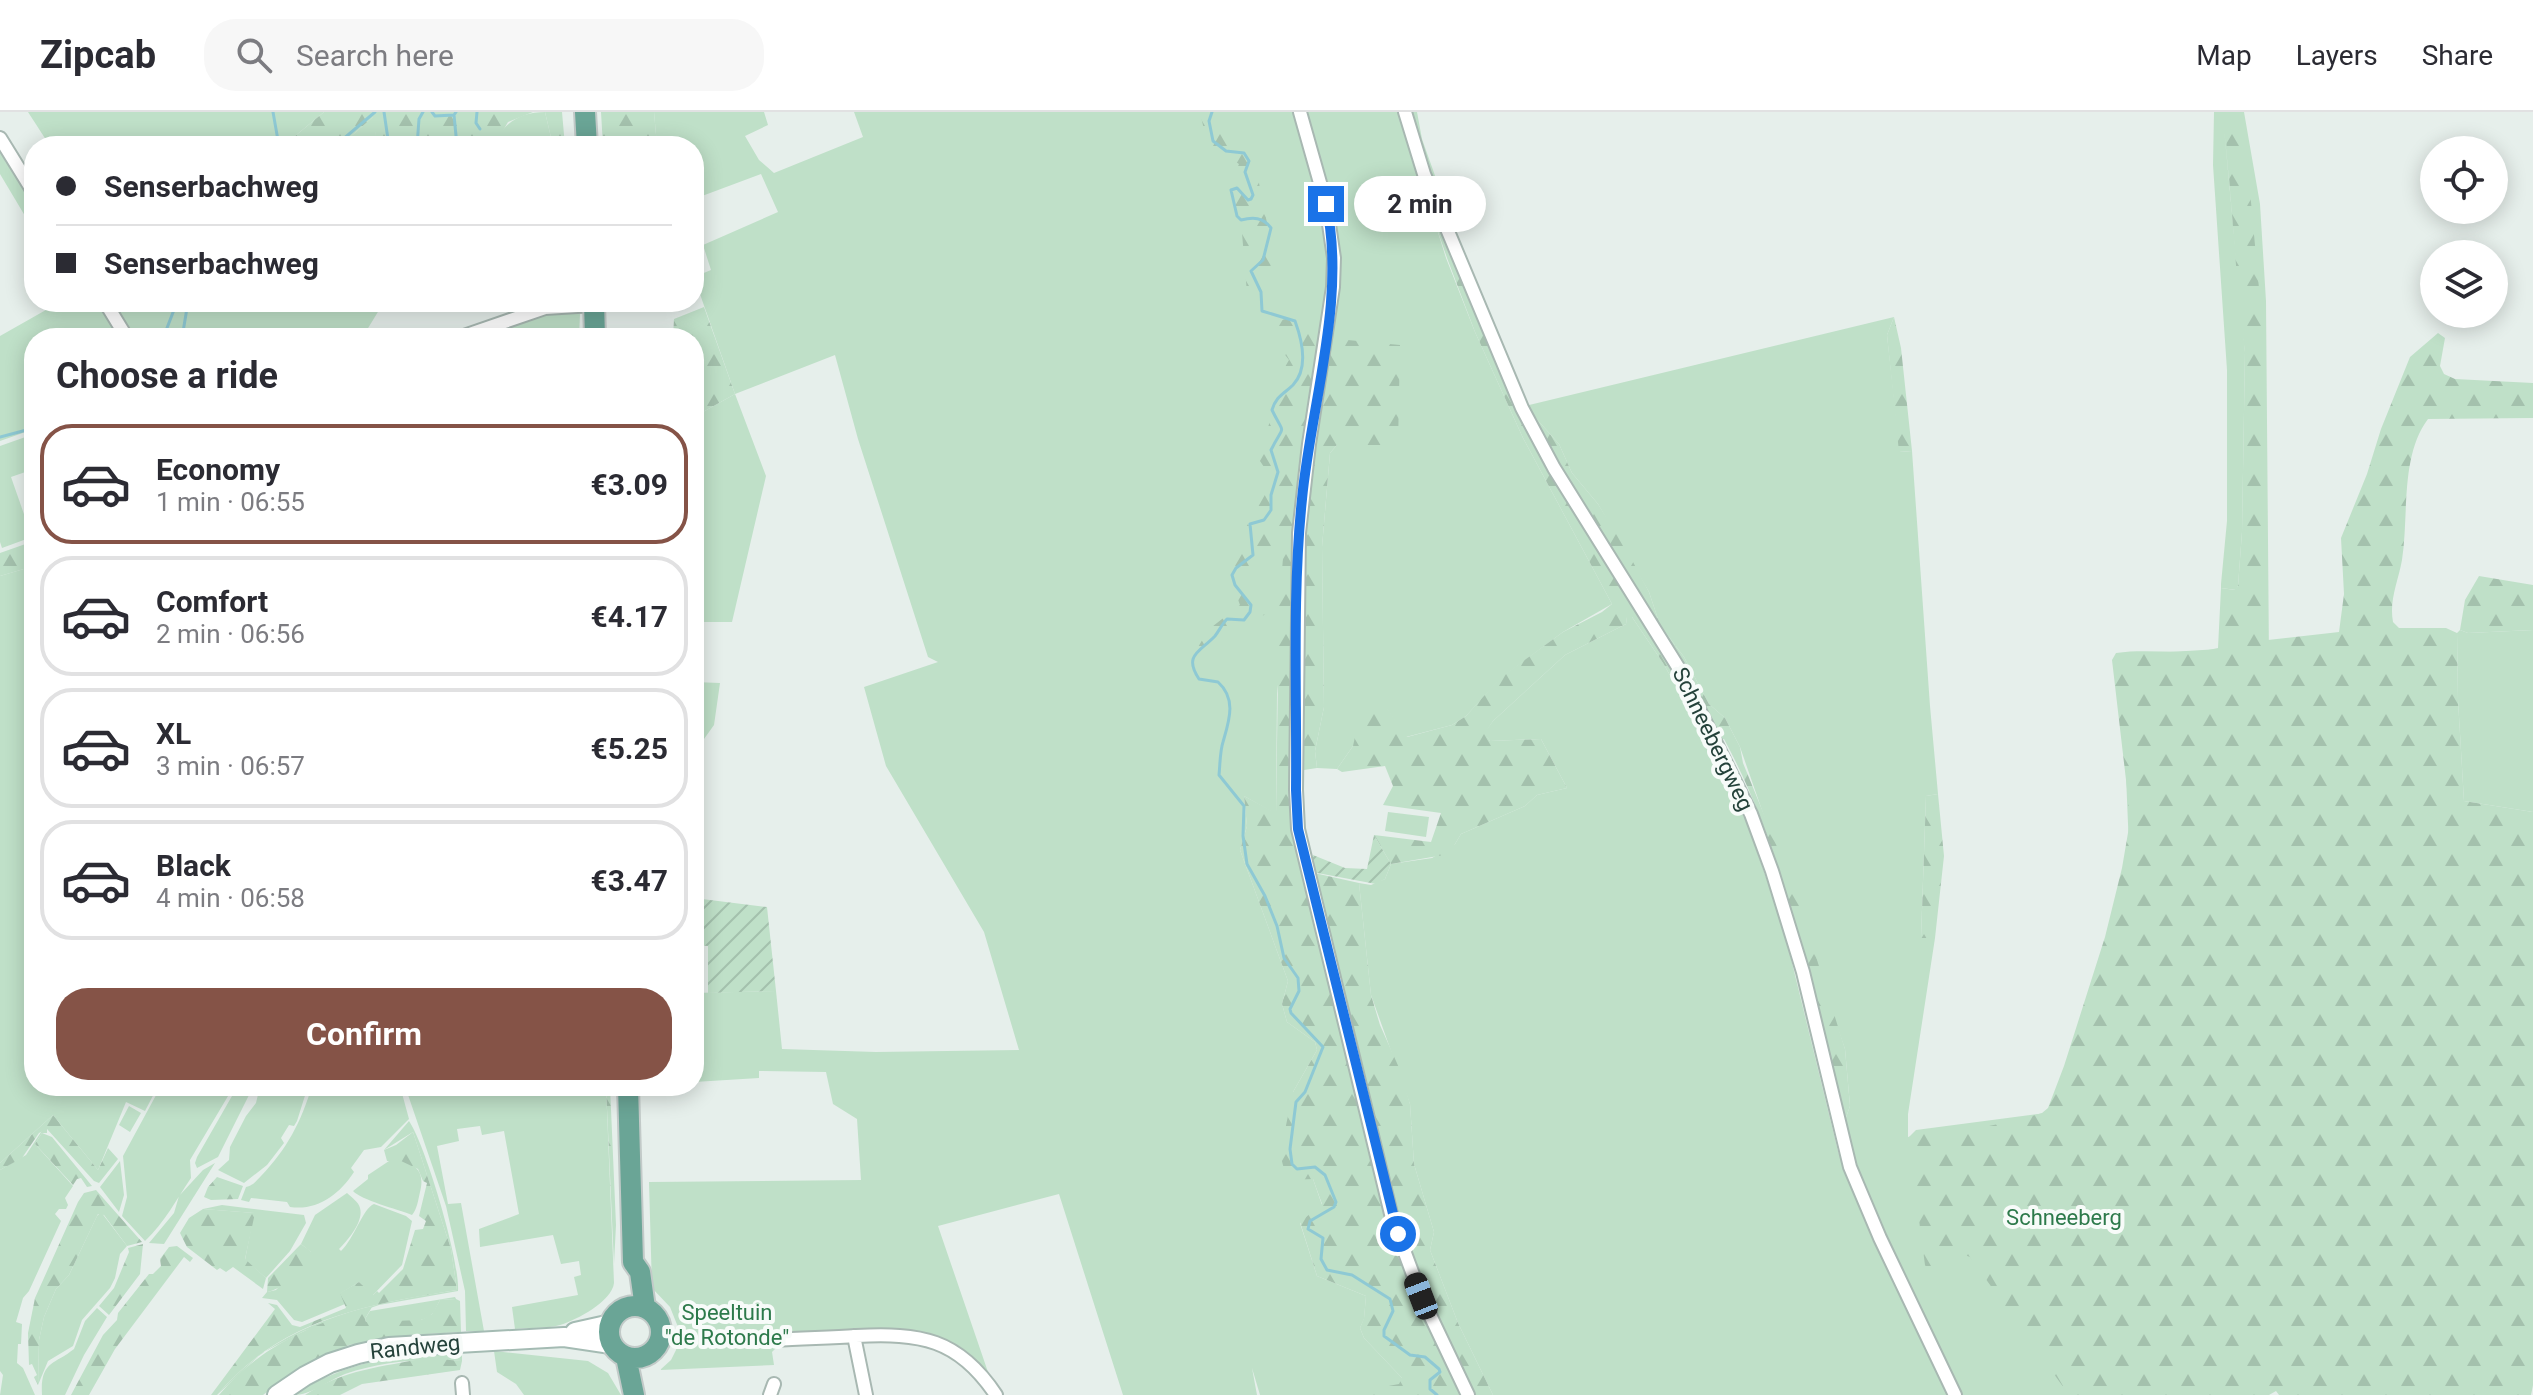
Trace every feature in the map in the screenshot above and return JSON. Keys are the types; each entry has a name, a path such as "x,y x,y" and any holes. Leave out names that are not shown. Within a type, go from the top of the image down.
{"main road":[{"path":"585,112 586,136"},
{"path":"628,1096 633,1262 640,1272 627,1333 634,1395"},
{"path":"627,1333 642,1395"},
{"name":"Randweg","path":"277,1395 321,1367 376,1349 430,1343 627,1333"}],"street":[{"path":"1300,112 1326,204 1334,258 1333,287 1299,533 1298,829 1392,1218 1421,1296 1468,1395"},
{"name":"Schneebergweg","path":"1405,112 1424,174 1522,408 1554,468 1678,667 1751,814 1803,972 1850,1167 1886,1251 1955,1395"},
{"path":"0,138 24,177"},
{"path":"486,328 531,312"},
{"path":"775,1340 899,1334 939,1343 969,1363 996,1395"},
{"path":"854,1336 866,1395"}],"green space":[{"path":"28,112 324,112 295,136 44,136"},
{"path":"324,112 533,112 508,122 500,136 376,136 373,117 351,136 295,136"},
{"path":"545,112 551,136 499,136 507,125 528,114"},
{"path":"545,112 562,112 564,136 551,136"},
{"path":"601,112 654,112 656,136 602,136"},
{"name":"Speeltuin \"de Rotonde\"","path":"654,112 764,112 768,125 745,136 759,160 774,173 863,137 854,112 1399,112 1412,160 1437,218 1436,226 1446,258 1475,332 1523,438 1612,604 1563,632 1501,678 1466,716 1452,725 1406,737 1387,709 1353,746 1337,769 1317,768 1315,751 1324,707 1322,547 1330,453 1337,445 1315,338 1277,694 1276,814 1244,796 1247,826 1240,850 1288,981 1282,1004 1287,1022 1315,1042 1317,1050 1293,1092 1322,1205 1300,1223 1317,1276 1366,1296 1360,1328 1364,1338 1402,1378 1409,1395 1260,1395 1252,1368 1257,1395 1123,1395 1059,1194 938,1226 989,1375 966,1356 942,1343 919,1335 870,1329 789,1335 772,1352 774,1365 660,1370 676,1350 678,1327 670,1307 652,1288 649,1182 861,1180 857,1119 833,1104 826,1072 759,1071 759,1078 704,1081 704,993 776,991 782,1049 876,1052 1019,1050 984,932 886,766 864,687 938,662 928,657 858,439 835,355 735,394 704,306 704,273 711,270 704,245 778,212 761,174 704,195 704,136 656,136"},
{"path":"1200,112 1226,112 1259,183 1274,258 1249,317 1242,233 1230,184 1239,164 1207,143"},
{"path":"1408,112 1417,112 1422,139 1444,201 1439,199"},
{"name":"Schneeberg","path":"2214,112 2244,112 2260,204 2266,301 2275,1379 2257,1395 1960,1395 1878,1228 1842,1129 1850,1106 1845,1049 1740,747 1725,718 1709,704 1684,657 1660,625 1649,592 1598,504 1572,473 1559,444 1525,406 1894,317 1887,335 1900,452 1912,451 1938,794 1926,796 1921,937 1935,938 1908,1114 1908,1138 1916,1130 2054,1112 2130,872 2121,655 2252,647 2251,405 2224,128 2245,352 2238,586 2236,590 2221,588 2227,521 2227,370 2213,165"},
{"name":"Schneeberg","path":"2224,112 2237,112 2251,202 2263,332 2268,640 2339,632 2344,594 2341,538 2410,357 2438,333 2445,338 2440,366 2444,374 2455,379 2533,383 2533,418 2428,419 2419,434 2409,468 2404,543 2392,614 2393,622 2399,628 2446,628 2457,633 2464,801 2533,812 2531,1395 2279,1395 2276,1391 2269,1395 2069,1395 1970,1257 1957,1254 1945,1257 1939,1263 1939,1274 1933,1280 1925,1265 1908,1137 1989,1126 2042,1113 2048,1108 2105,937 2129,827 2112,660 2116,653 2218,648 2221,588 2235,590 2238,586 2245,352"},
{"path":"374,116 376,136 351,136"},
{"path":"0,146 24,183 24,214 0,174"},
{"path":"1437,218 1525,406 1559,444 1572,473 1598,504 1649,592 1660,625 1684,657 1709,704 1725,718 1740,747 1743,763 1796,893 1845,1049 1850,1106 1842,1129 1796,930 1766,832 1747,785 1724,739 1709,744 1663,663 1632,617 1627,617 1626,624 1565,655 1493,721 1485,733 1490,741 1541,739 1567,788 1537,795 1525,806 1461,834 1444,855 1391,864 1374,835 1431,842 1441,813 1383,805 1393,786 1385,766 1342,772 1337,769 1353,746 1360,714 1387,708 1407,737 1452,725 1466,716 1500,678 1563,632 1612,604 1523,438 1475,332 1436,226"},
{"path":"704,307 735,394 704,411 704,328 674,328 674,319 692,312 704,312"},
{"path":"42,312 103,312 113,328 24,328 24,433 0,441 0,336"},
{"path":"117,312 378,312 368,328 127,328"},
{"path":"557,312 580,314 579,328 492,328"},
{"path":"1301,315 1313,341 1316,337 1400,345 1398,445 1337,445 1330,453 1322,547 1324,707 1315,751 1317,768 1291,772 1293,832 1301,870 1359,883 1371,995 1410,1104 1414,1164 1434,1232 1430,1250 1458,1323 1493,1395 1340,1395 1399,1384 1402,1378 1364,1338 1360,1328 1366,1296 1317,1276 1300,1222 1322,1204 1313,1179 1287,1180 1280,1154 1293,1092 1317,1050 1315,1042 1287,1022 1282,1004 1288,981 1240,850 1247,826 1244,796 1276,813 1279,607 1283,558 1244,586 1268,613 1197,649 1208,630 1240,605 1230,577 1233,556 1272,479 1258,458 1271,418 1273,388 1289,360 1262,325"},
{"path":"1894,317 1901,348 1912,451 1899,452 1887,335"},
{"path":"735,394 766,476 732,622 704,622 704,411"},
{"path":"24,438 24,472 11,477 24,514 24,540 2,548 0,542 0,446"},
{"path":"24,545 24,569 0,576 0,553"},
{"path":"24,569 24,1096 153,1096 145,1111 126,1102 98,1170 53,1115 0,1163 0,576"},
{"path":"2479,576 2533,585 2533,630 2468,633 2460,630 2465,600"},
{"path":"1627,616 1632,617 1663,663 1709,744 1748,826 1783,926 1838,1151 1852,1190 1951,1395 1493,1395 1458,1323 1430,1250 1434,1232 1414,1164 1410,1104 1371,995 1359,883 1371,885 1385,879 1391,864 1432,858 1455,844 1461,834 1525,806 1537,795 1567,788 1541,739 1490,741 1484,733 1493,721 1565,655 1626,624"},
{"path":"2460,630 2468,633 2533,630 2533,812 2464,801 2458,700 2457,633"},
{"path":"704,682 720,683 714,725 704,739"},
{"path":"1938,794 1944,856 1935,938 1921,938 1926,796"},
{"path":"1388,812 1429,817 1426,837 1385,831"},
{"path":"1374,835 1391,864 1385,879 1376,884 1312,872 1310,864 1313,855 1345,868 1367,869"},
{"path":"704,899 767,907 776,991 708,993 708,946 704,946"},
{"path":"156,1096 228,1096 190,1160 191,1178 145,1241 122,1216 127,1197 123,1156"},
{"path":"232,1096 248,1096 218,1157 197,1168 197,1157"},
{"path":"258,1096 305,1096 297,1121 294,1126 289,1125 281,1138 284,1143 267,1165 244,1183 218,1170 229,1160 230,1147"},
{"path":"308,1096 403,1096 409,1119 381,1147 364,1150 351,1168 354,1172 348,1180 318,1204 300,1208 290,1207 287,1202 251,1198 249,1202 241,1200 246,1187 256,1182 286,1145"},
{"path":"408,1096 606,1096 614,1283 601,1303 560,1325 515,1329 512,1307 578,1295 574,1277 581,1275 579,1261 561,1264 553,1235 480,1247 479,1229 519,1214 504,1131 482,1135 480,1126 457,1129 459,1141 437,1146 448,1204 461,1203 484,1331 466,1331 465,1291 446,1206"},
{"path":"606,1096 610,1096 616,1225 614,1264"},
{"path":"129,1106 141,1113 130,1132 119,1125"},
{"path":"53,1115 98,1170 108,1148 118,1159 99,1183 47,1129 39,1133 22,1158 0,1170 0,1163"},
{"path":"409,1121 441,1204 454,1255 458,1291 379,1305 304,1331 266,1351 296,1333 357,1310 390,1302 457,1290 451,1249 413,1132 384,1150"},
{"path":"43,1129 47,1129 47,1133 42,1133 35,1144 73,1186 65,1198 66,1209 59,1209 55,1214 61,1221 23,1298 16,1322 22,1324 17,1363 23,1368 35,1395 0,1395 3,1375 0,1371 0,1170 26,1155"},
{"path":"413,1132 451,1249 457,1290 358,1310 297,1332 242,1369 217,1395 211,1395 275,1309 268,1303 277,1305 292,1325 300,1327 346,1308 340,1293 359,1282 373,1295 377,1291 379,1293 403,1269 415,1230 423,1229 426,1221 419,1216 427,1183 418,1169 401,1161 387,1161 384,1150"},
{"path":"42,1133 52,1137 92,1186 87,1187 81,1178 73,1185 35,1144"},
{"path":"392,1159 406,1162 419,1172 421,1184 412,1215 371,1201 353,1191 368,1179 368,1175"},
{"path":"120,1161 124,1195 119,1212 100,1187"},
{"path":"215,1163 164,1244 149,1243 174,1213 179,1196 203,1170"},
{"path":"217,1177 243,1186 238,1199 211,1200 204,1197"},
{"path":"96,1190 142,1242 127,1246 104,1215 98,1214 69,1275 56,1289 44,1317 39,1340 38,1385 34,1377 37,1375 32,1364 29,1365 28,1333 35,1298 78,1202 84,1193"},
{"path":"347,1193 358,1204 361,1213 354,1230 339,1249 341,1251 346,1246 366,1211 374,1204 412,1221 402,1265 372,1296 359,1282 341,1293 345,1304 302,1322 294,1320 277,1300 262,1298 267,1292 276,1290 311,1252 301,1244 315,1215"},
{"path":"222,1205 304,1215 306,1223 290,1251 266,1278 245,1260 254,1213 203,1209"},
{"path":"203,1209 255,1213 245,1259 266,1278 263,1289 233,1267 226,1272 220,1268 217,1270 187,1247 180,1233 189,1218"},
{"path":"101,1212 127,1246 120,1254 110,1288 82,1320 73,1346 48,1361 38,1385 39,1340 44,1317 56,1289 69,1275"},
{"path":"143,1244 140,1274 109,1315 99,1306 114,1288 128,1248"},
{"path":"301,1244 311,1252 310,1264 289,1282 267,1292 268,1278"},
{"path":"177,1246 193,1258 190,1262 184,1257 115,1349 89,1395 71,1395 103,1335 117,1320 118,1313 149,1274 161,1266 160,1259 169,1247"},
{"path":"455,1297 440,1300 433,1313 411,1323 366,1322 365,1319 370,1311"},
{"path":"440,1300 460,1301 461,1332 410,1335 349,1345 296,1370 263,1395 219,1395 251,1363 308,1329 372,1307 366,1322 421,1320 432,1314"},
{"path":"97,1308 107,1317 65,1395 42,1395 46,1370 74,1349 85,1321"},
{"path":"462,1351 462,1361 418,1360 373,1366 345,1374 307,1393 293,1395 334,1374 374,1361"},
{"path":"494,1351 588,1361 608,1373 621,1395 524,1395 516,1384 497,1372"},
{"path":"426,1358 462,1361 460,1370 362,1384 340,1395 305,1395 349,1374"}],"waterway":[{"path":"273,112 277,136"},
{"path":"347,136 375,112"},
{"path":"384,112 388,136"},
{"path":"418,136 419,119 423,112"},
{"path":"432,112 435,116 454,115 456,112"},
{"path":"477,112 476,123 480,129"},
{"path":"1212,112 1209,121 1213,141 1226,151 1244,153 1249,161 1245,172 1253,195 1251,199 1248,200 1237,188 1231,190 1237,216 1241,220 1261,220 1271,228 1263,260 1251,271 1261,292 1262,311 1295,321 1303,362 1298,378 1278,398 1272,410 1282,430 1271,450 1278,472 1271,495 1271,510 1264,520 1250,524 1253,555 1232,575 1235,585 1251,605 1250,612 1244,620 1227,619 1215,636 1195,654 1194,671 1199,679 1218,682 1228,696 1229,718 1219,775 1244,806 1243,836 1247,864 1277,926 1284,958 1298,978 1299,991 1291,1013 1323,1047 1305,1092 1296,1102 1290,1149 1292,1164 1297,1169 1315,1167 1325,1175 1336,1202 1334,1207 1310,1221 1308,1229 1323,1238 1321,1259 1327,1270 1352,1275 1390,1299 1393,1311 1384,1336 1410,1355 1425,1357 1439,1369 1440,1372 1430,1380 1430,1389 1437,1395"},
{"path":"454,115 456,136"},
{"path":"167,328 173,312"},
{"path":"184,328 186,312"},
{"path":"0,437 24,431"}],"route":[{"path":"1326,204 1334,258 1333,287 1299,533 1298,829 1398,1234"}]}
